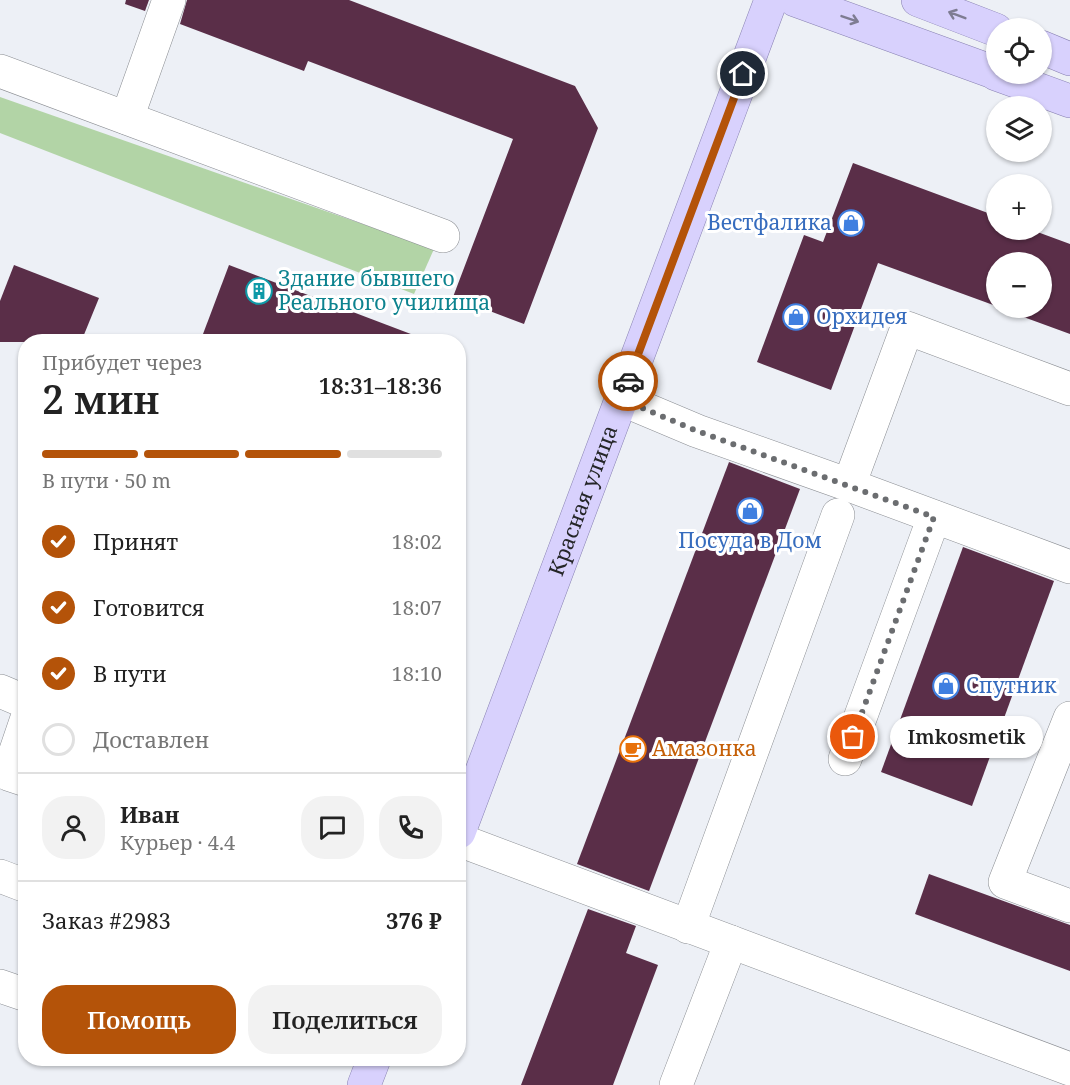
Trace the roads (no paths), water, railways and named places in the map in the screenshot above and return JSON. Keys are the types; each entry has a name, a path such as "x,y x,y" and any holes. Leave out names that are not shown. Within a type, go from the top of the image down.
{"main road":[{"name":"Красная улица","path":"466,813 771,0"},
{"path":"795,0 986,69"},
{"path":"918,0 986,26"},
{"path":"1052,51 1070,58"},
{"path":"1025,84 1070,101"},
{"path":"364,1085 371,1066"}],"lane":[{"path":"127,118 169,0"},
{"path":"0,70 443,236"},
{"path":"849,484 908,328 1070,389"},
{"path":"621,399 697,431 849,484 1070,567"},
{"path":"688,927 838,515"},
{"path":"845,759 934,517"},
{"path":"0,691 18,699"},
{"path":"1070,718 1005,882 1070,906"},
{"path":"18,745 8,774 18,777"},
{"path":"466,843 1070,1069"},
{"path":"0,876 18,882"},
{"path":"676,1085 731,942"},
{"path":"0,986 18,992"}],"place":[{"name":"Вестфалика","path":"851,223"},
{"name":"Здание бывшего Реального училища","path":"259,291"},
{"name":"Орхидея","path":"796,317"},
{"name":"Посуда в Дом","path":"750,511"},
{"name":"Спутник","path":"946,686"},
{"name":"Imkosmetik","path":"853,737"},
{"name":"Амазонка","path":"633,749"}]}
